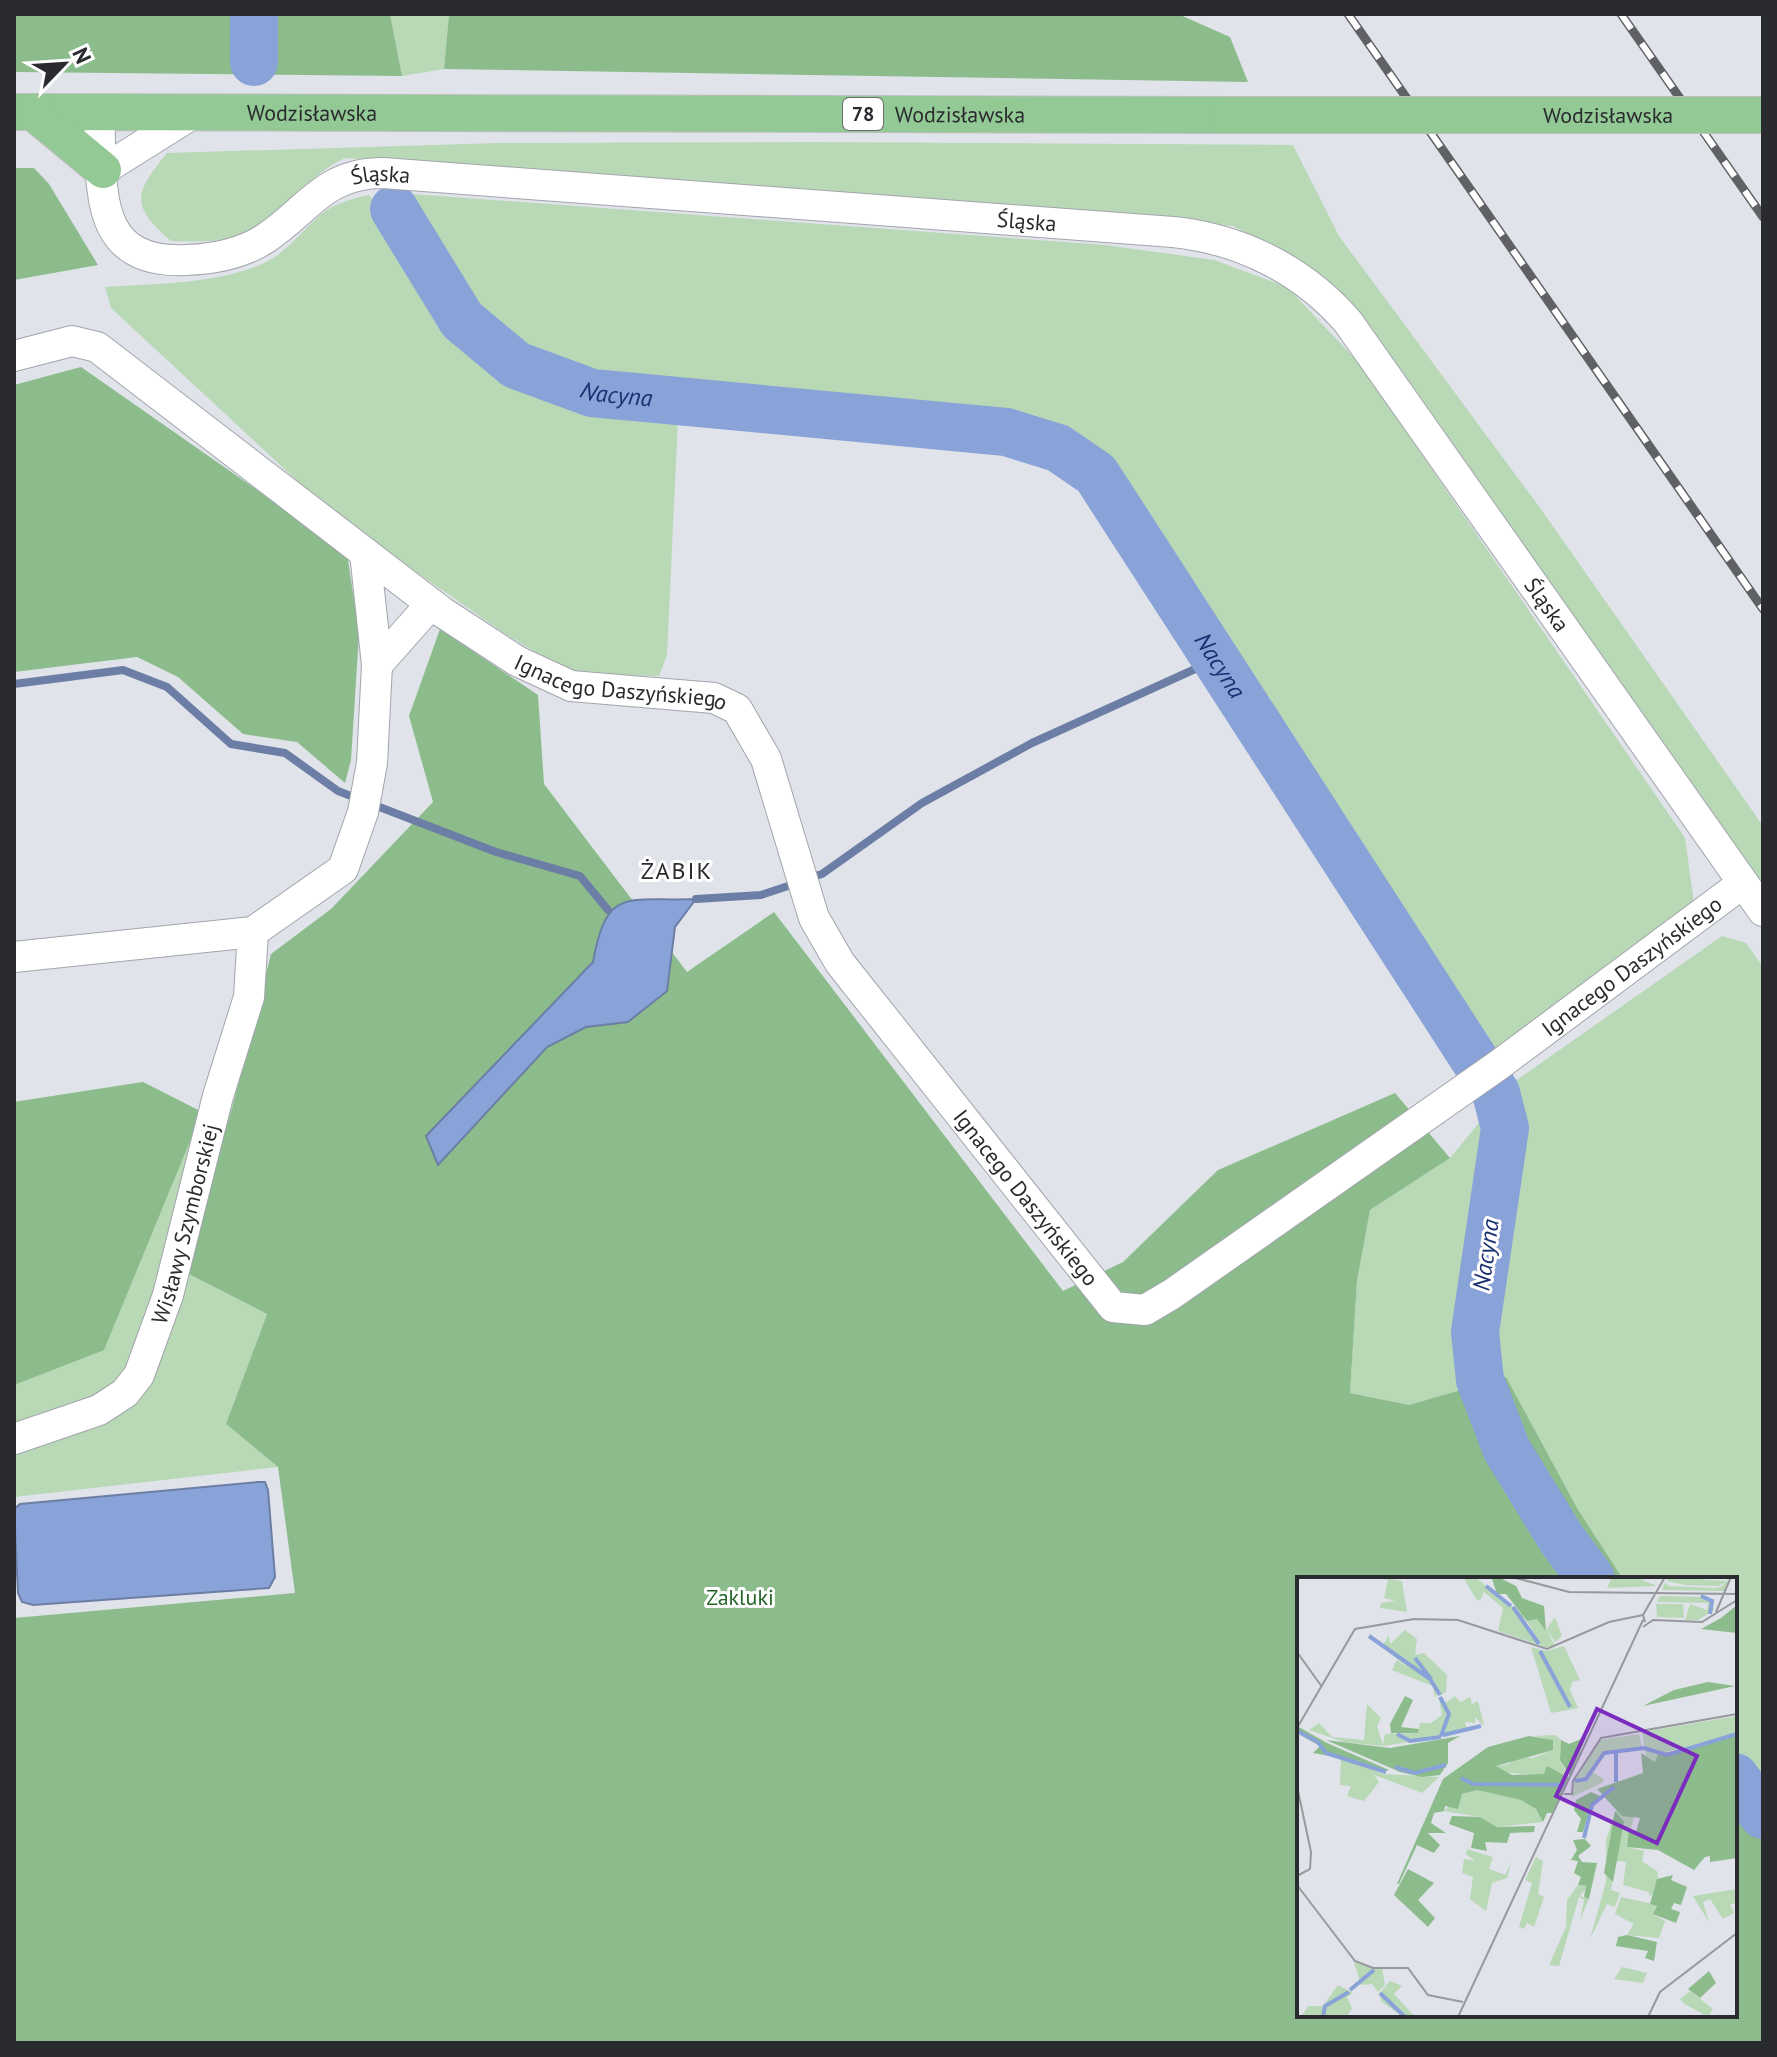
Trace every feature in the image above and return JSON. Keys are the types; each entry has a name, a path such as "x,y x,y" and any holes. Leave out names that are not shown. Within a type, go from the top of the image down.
{"main road":[{"name":"Wodzisławska","path":"23,112 1763,115"},
{"path":"23,112 103,170"}],"street":[{"name":"Śląska","path":"99,113 107,216 115,236 137,253 171,260 213,258 245,250 270,235 334,183 376,173 1187,233 1262,256 1306,281 1348,322 1763,911"},
{"path":"103,170 194,113"},
{"name":"Ignacego Daszyńskiego","path":"14,356 72,341 97,347 431,604 517,661 571,686 714,698 737,709 766,759 814,918 840,963 1113,1307 1145,1310 1158,1302 1471,1085 1743,883"},
{"path":"14,957 253,932 343,869 363,812 372,763 377,665 365,553"},
{"path":"377,665 431,604"},
{"name":"Wisławy Szymborskiej","path":"14,1439 99,1410 125,1393 139,1375 168,1295 218,1096 249,997 253,932"}],"green space":[{"path":"14,14 390,14 402,76 14,72"},
{"path":"390,14 449,14 444,69 402,76"},
{"path":"449,14 1178,14 1230,37 1248,82 444,69"},
{"path":"499,143 1293,145 1339,236 1543,512 1763,826 1763,888 1419,395 1353,308 1287,255 1233,226 345,158 321,173 257,228 226,239 171,241 148,218 141,199 148,179 167,153"},
{"path":"14,168 34,168 49,184 98,265 14,280"},
{"path":"412,194 1105,245 1214,260 1287,287 1359,363 1685,838 1694,903 1486,1055 1392,918 1382,934 1086,474 1039,452 915,434 620,407 569,394 464,311 468,307 434,258 399,197"},
{"path":"369,195 476,353 519,383 580,405 629,417 678,419 667,655 659,676 571,674 507,635 334,515 111,308 105,287 195,281 242,271 279,254 326,211 351,199"},
{"path":"81,367 347,553 359,634 351,760 345,783 297,742 243,734 178,677 137,657 14,672 14,385"},
{"name":"Zakluki","path":"440,629 538,695 544,784 687,972 774,912 1063,1291 1123,1262 1218,1170 1395,1093 1450,1158 1370,1210 1357,1281 1350,1393 1409,1405 1506,1377 1577,1508 1622,1577 1297,1577 1297,2017 1737,2017 1737,1751 1763,1784 1763,2043 14,2043 14,1618 295,1593 278,1467 226,1424 267,1314 183,1271 232,1108 271,954 331,909 433,802 409,716"},
{"path":"1722,936 1746,943 1763,967 1763,1784 1737,1751 1737,1577 1622,1577 1577,1508 1506,1378 1409,1405 1350,1393 1357,1281 1370,1210 1450,1158 1511,1084"},
{"path":"143,1082 202,1112 232,1108 183,1271 267,1314 226,1424 278,1467 14,1497 14,1102"},
{"path":"143,1082 202,1112 104,1350 14,1385 14,1102"}],"water":[{"path":"696,899 675,927 667,991 628,1022 586,1027 547,1047 438,1165 426,1136 593,962 605,920 614,909 637,900"},
{"path":"265,1482 268,1490 275,1577 269,1588 33,1605 22,1602 18,1593 14,1509 20,1504"}],"waterway":[{"name":"Nacyna","path":"254,14 254,62"},
{"name":"Nacyna","path":"394,209 462,320 516,365 592,393 1006,432 1058,448 1096,474 1496,1093 1505,1128 1475,1332 1480,1380 1507,1450 1561,1538 1590,1577"},
{"path":"809,878 822,874 922,803 1032,743 1215,660"},
{"path":"14,684 123,670 167,687 231,744 285,753 338,791 496,852 580,876 608,910"},
{"path":"696,899 761,895 797,883"},
{"name":"Nacyna","path":"1737,1780 1763,1815"}],"railway":[{"path":"1348,14 1763,609"},
{"path":"1621,14 1763,217"}],"district":[{"name":"ŻABIK","path":"677,871"}]}
